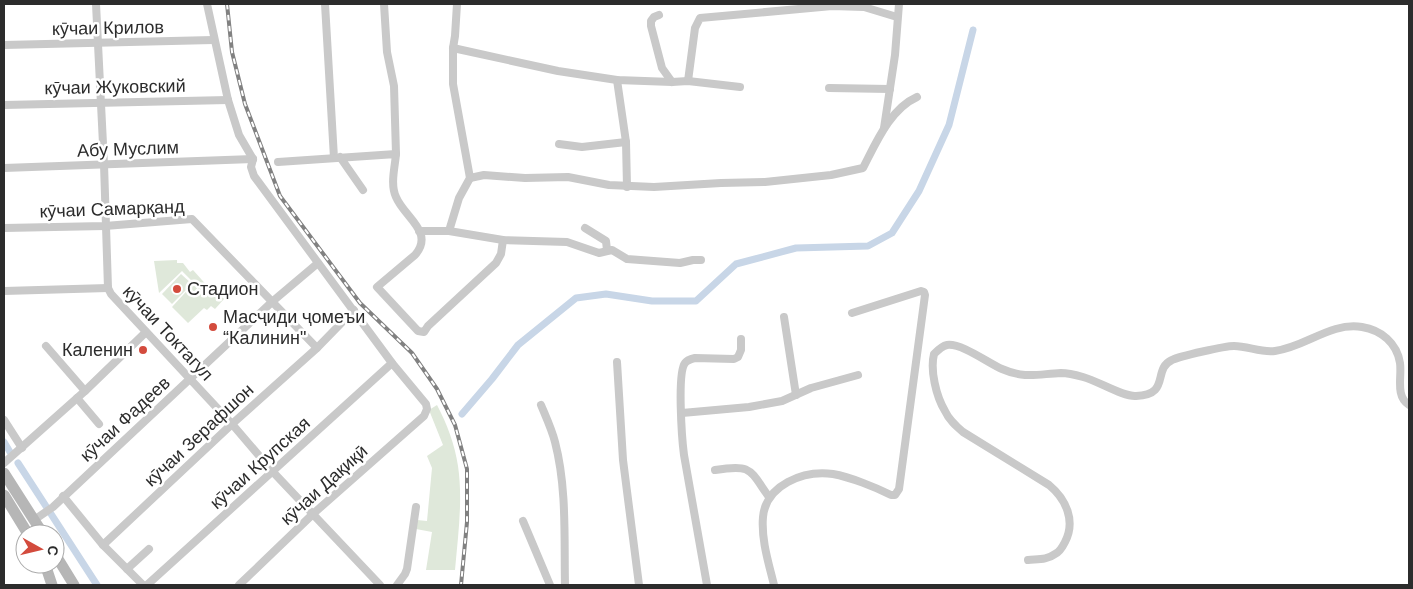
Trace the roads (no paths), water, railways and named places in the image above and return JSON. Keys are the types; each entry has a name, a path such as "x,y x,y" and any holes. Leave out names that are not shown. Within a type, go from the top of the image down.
{"main road":[{"path":"4,472 39,516 41,524"},
{"path":"4,495 22,524"},
{"path":"65,570 74,585"}],"street":[{"name":"кӯчаи Токтагул","path":"96,4 108,288 114,300 190,379 273,472 314,513 380,585"},
{"path":"207,4 213,40 228,100 239,135 253,159 251,167 254,176 392,363"},
{"path":"325,4 337,158 363,190"},
{"path":"384,4 387,52 394,86 396,154 394,185 396,197 423,240 420,249 377,287 415,329 424,332 428,326 496,263 501,254 503,240"},
{"path":"449,232 459,198 470,178 453,84 453,48 457,4"},
{"path":"884,128 895,55 899,4"},
{"path":"688,81 695,28 700,18 832,6 864,7 897,17"},
{"path":"660,15 654,17 651,21 651,26 662,68 672,82"},
{"name":"кӯчаи Крилов","path":"4,45 213,40"},
{"path":"453,48 558,71 618,80 688,81 740,88"},
{"path":"618,80 626,142 627,187"},
{"path":"829,88 890,89"},
{"path":"470,178 484,175 525,178 568,177 627,187 765,182 849,172 863,168 884,128 909,100 917,97"},
{"name":"кӯчаи Жуковский","path":"4,105 228,100"},
{"path":"559,144 582,147 626,142"},
{"path":"278,162 396,154"},
{"name":"Абу Муслим","path":"4,168 253,159"},
{"name":"кӯчаи Самарқанд","path":"4,228 105,226 192,220 317,348"},
{"path":"585,228 606,241 607,250"},
{"path":"419,231 449,232 503,240 567,242 596,252 612,250 627,259 680,263 701,260"},
{"name":"кӯчаи Фадеев","path":"39,516 53,507 273,301 318,263"},
{"path":"4,291 108,288"},
{"path":"774,585 764,538 763,517 768,497 779,487 795,479 833,474 895,495 899,489 925,295 921,291 852,313"},
{"path":"317,348 354,310"},
{"path":"784,317 796,395"},
{"path":"1028,560 1045,559 1057,554 1064,545 1069,535 1070,522 1067,507 1059,494 1049,485 963,432 952,422 944,410 932,363 934,354 946,346 956,346 1002,369 1019,374 1030,376 1063,373 1085,378 1135,397 1149,394 1155,390 1160,384 1162,371 1166,363 1176,359 1234,346 1257,351 1275,351 1288,348 1325,331 1351,326 1362,327 1384,335 1396,350 1400,363 1400,390 1404,400 1409,405"},
{"path":"4,463 85,391 146,332"},
{"path":"707,585 684,455 681,379 686,362 695,358 736,358 741,350 741,338"},
{"path":"46,346 85,391"},
{"name":"кӯчаи Зерафшон","path":"103,545 232,424 317,348"},
{"path":"617,362 624,460 639,585"},
{"name":"кӯчаи Дақиқӣ","path":"239,585 314,513 424,416 427,409 426,406 392,363"},
{"name":"кӯчаи Крупская","path":"147,585 392,363"},
{"path":"682,413 749,407 782,401 811,388 858,375"},
{"path":"77,398 99,424"},
{"path":"541,406 555,441 559,463 563,499 565,585"},
{"path":"4,420 22,448"},
{"path":"715,470 738,467 748,469 757,478 768,497"},
{"path":"63,496 103,545 143,585"},
{"path":"397,585 406,570 416,507"},
{"path":"523,521 550,585"},
{"path":"128,569 148,549"}],"waterway":[{"path":"462,414 518,345 576,298 606,294 652,301 696,301 736,264 796,248 868,246 892,233 919,191 949,125 973,30"},
{"path":"4,442 10,452"},
{"path":"18,463 97,585"}],"railway":[{"path":"227,4 232,52 245,104 280,196 360,303 412,353 437,389 455,425 467,469 467,522 461,585"}],"place":[{"name":"Стадион","path":"177,289"},
{"name":"Масҷиди ҷомеъи “Калинин\"","path":"213,327"},
{"name":"Каленин","path":"143,350"}]}
